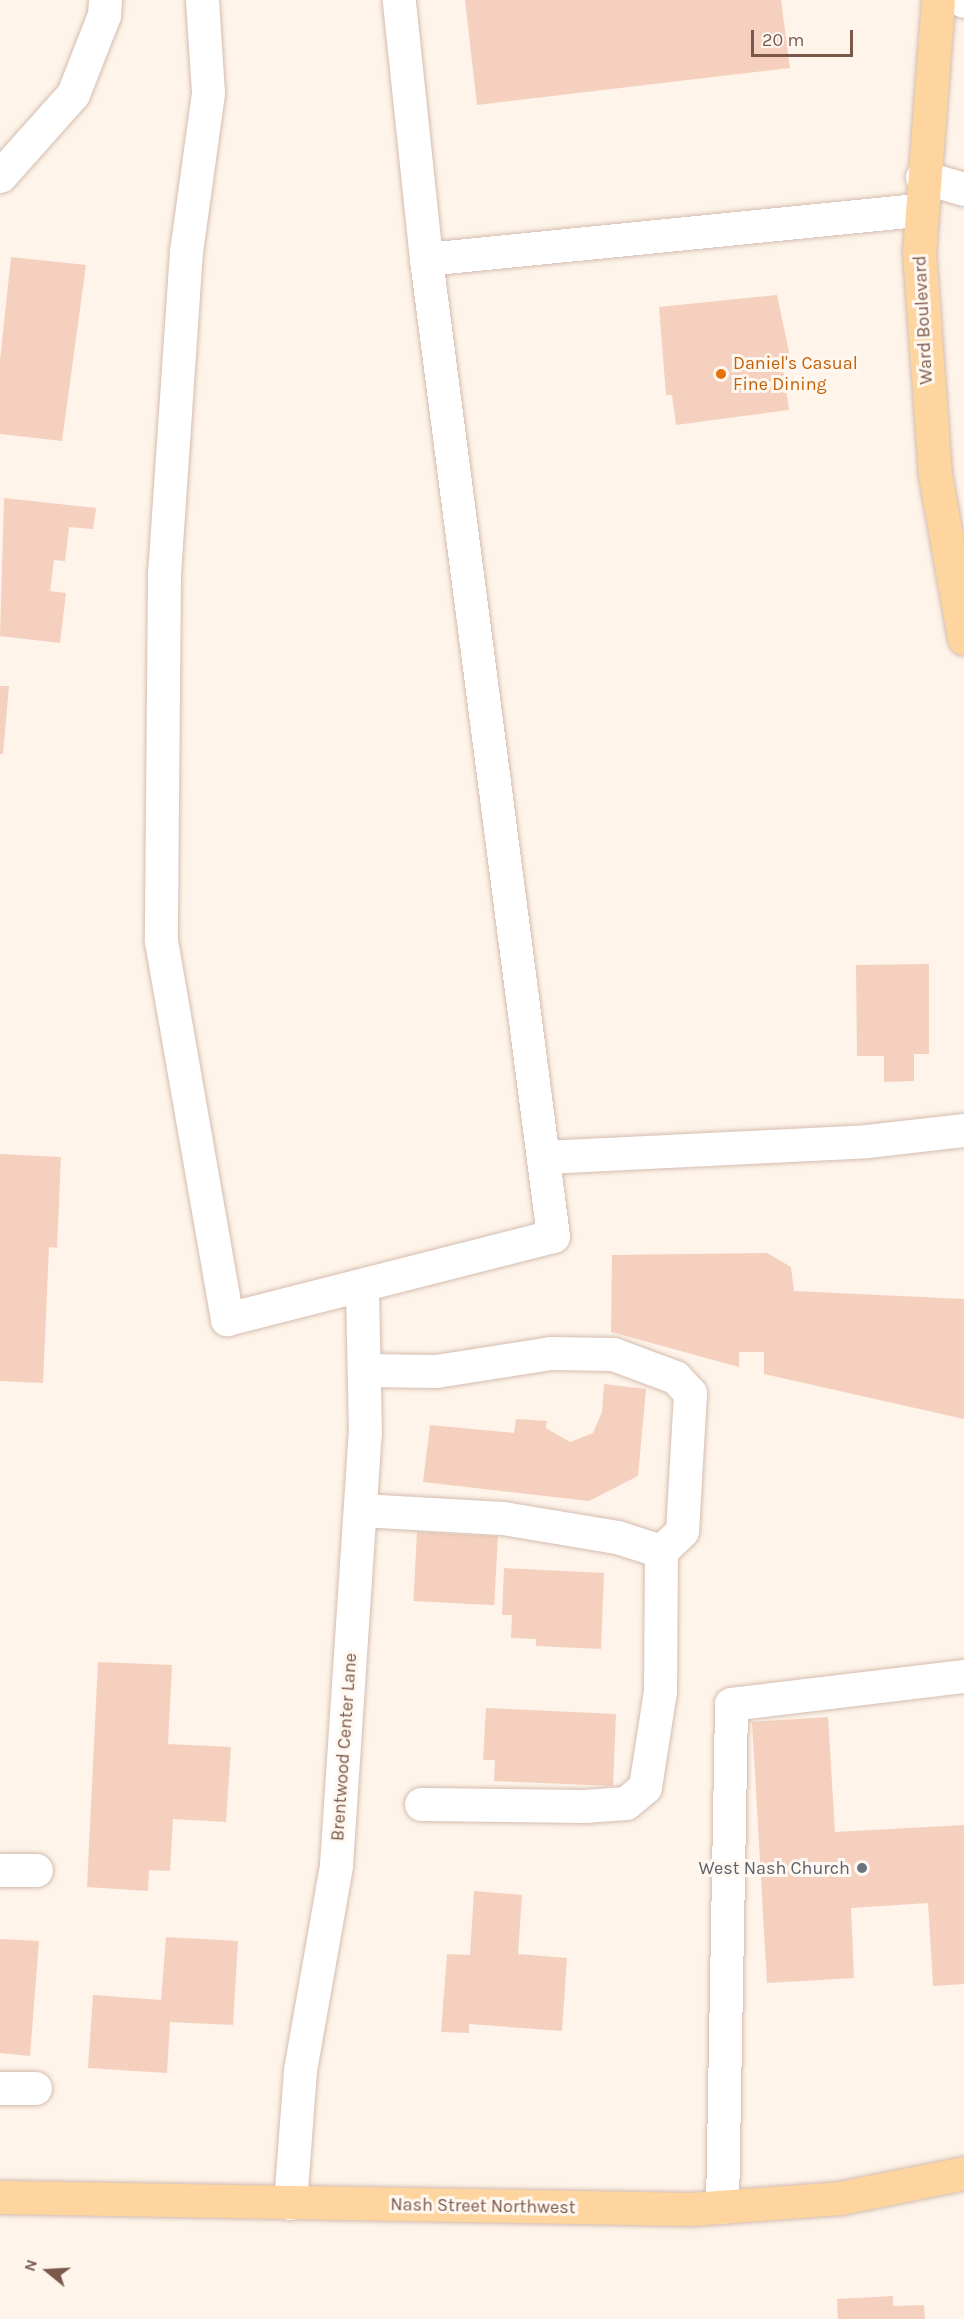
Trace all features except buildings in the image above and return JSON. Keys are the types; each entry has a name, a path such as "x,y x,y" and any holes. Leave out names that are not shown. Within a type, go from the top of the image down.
{"main road":[{"name":"Ward Boulevard","path":"938,0 922,177 924,366 935,475 964,638"},
{"name":"Nash Street Northwest","path":"0,2197 290,2203 722,2207 840,2198 964,2173"}],"street":[{"path":"0,176 73,94 104,15 105,0"},
{"path":"202,0 208,93 186,251 164,574 161,941 227,1319 362,1288 553,1236 426,259 399,0"},
{"path":"922,177 964,189"},
{"path":"426,259 921,210"},
{"path":"544,1157 867,1141 964,1130"},
{"name":"Brentwood Center Lane","path":"290,2203 300,2070 336,1865 361,1510 364,1370 362,1288"},
{"path":"364,1370 436,1371 551,1353 613,1354 675,1377 690,1394 682,1531 661,1551 660,1691 645,1787 626,1803 597,1805 421,1804"},
{"path":"361,1510 503,1518 617,1537 661,1551"},
{"path":"722,2207 731,1704 964,1676"},
{"path":"0,1870 36,1870"},
{"path":"0,2088 35,2088"}],"place":[{"name":"Daniel's Casual Fine Dining","path":"721,374"},
{"name":"West Nash Church","path":"862,1868"}]}
